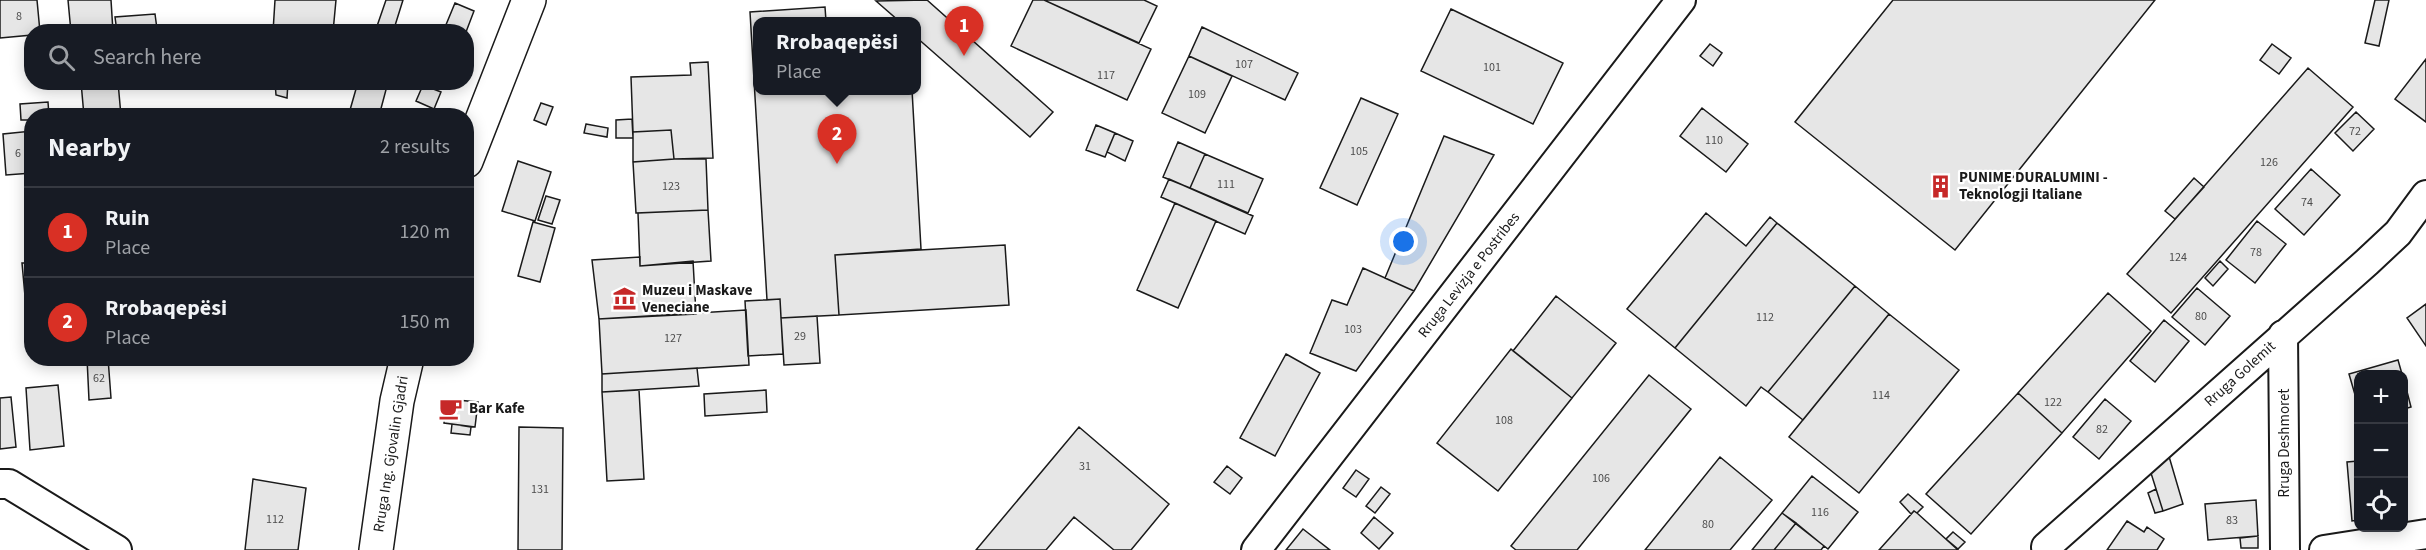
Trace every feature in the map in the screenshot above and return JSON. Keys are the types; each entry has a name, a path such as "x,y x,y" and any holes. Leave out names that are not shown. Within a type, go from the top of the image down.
{"main road":[{"path":"474,141 529,0"},
{"name":"Rruga Ing. Gjovalin Gjadri","path":"376,550 397,401 405,366"}],"street":[{"name":"Rruga Levizja e Postribes","path":"1256,550 1681,0"},
{"name":"Rruga Golemit","path":"2046,547 2398,233 2426,195"},
{"name":"Rruga Deshmoret","path":"2283,335 2285,550"},
{"path":"0,484 9,484 117,550"},
{"path":"2324,550 2426,534"}],"building":[{"path":"0,0 37,0 39,24 24,24 24,36 0,38"},
{"path":"68,0 111,0 112,24 70,24"},
{"path":"275,0 336,0 334,24 274,24"},
{"path":"386,0 403,0 396,24 378,24"},
{"path":"927,0 1053,112 1030,137 921,41 921,17 894,17 876,1"},
{"path":"1033,0 1044,0 1151,49 1127,100 1011,46"},
{"path":"1044,0 1144,0 1157,6 1139,43"},
{"name":"PUNIME DURALUMINI - Teknologji Italiane","path":"1893,0 2155,0 1955,250 1795,122"},
{"path":"2375,0 2389,0 2379,46 2365,43"},
{"path":"455,3 474,11 469,24 446,24"},
{"path":"825,7 826,17 753,17 753,63 750,12"},
{"path":"1451,9 1563,63 1533,124 1421,71"},
{"path":"155,14 156,24 116,24 115,17"},
{"path":"1202,27 1298,73 1285,100 1189,56"},
{"path":"1710,44 1722,53 1713,66 1700,56"},
{"path":"2272,44 2291,58 2279,74 2260,60"},
{"path":"1189,56 1232,76 1205,133 1162,113"},
{"path":"2426,59 2426,122 2395,99"},
{"path":"708,62 713,158 674,159 671,130 633,132 631,77 691,75 690,63"},
{"path":"2308,68 2353,107 2171,313 2127,274"},
{"path":"82,90 119,90 120,108 83,108"},
{"path":"276,90 288,90 287,98 276,95"},
{"path":"356,90 386,90 381,108 351,108"},
{"path":"421,90 441,92 434,108 416,101"},
{"path":"755,95 912,95 921,249 835,255 839,315 781,318 780,299 767,300"},
{"path":"1361,98 1398,114 1357,205 1320,188"},
{"path":"48,102 48,108 24,108 24,120 21,120 20,104"},
{"path":"541,103 553,107 546,125 534,120"},
{"path":"1702,108 1748,144 1726,172 1680,136"},
{"path":"2356,112 2374,129 2353,151 2335,133"},
{"path":"632,119 633,138 616,138 616,120"},
{"path":"586,124 608,128 607,137 584,133"},
{"path":"1096,125 1115,133 1105,157 1086,150"},
{"path":"671,130 674,159 633,162 633,132"},
{"path":"24,132 24,174 6,175 3,134"},
{"path":"1115,133 1133,141 1125,161 1107,152"},
{"path":"1444,136 1494,155 1414,291 1385,278"},
{"path":"1178,142 1205,154 1190,188 1163,177"},
{"path":"1205,154 1263,179 1248,213 1190,188"},
{"path":"706,159 708,210 636,213 633,162"},
{"path":"518,161 551,172 535,221 502,211"},
{"path":"2311,169 2340,195 2304,235 2275,209"},
{"path":"2194,178 2204,187 2175,219 2165,211"},
{"path":"1169,179 1253,216 1245,234 1161,197"},
{"path":"546,196 560,200 552,224 538,220"},
{"path":"1175,203 1216,221 1178,308 1137,290"},
{"path":"708,210 711,261 640,266 638,213"},
{"path":"1706,213 1746,246 1770,217 1777,223 1675,348 1627,309"},
{"path":"2257,221 2286,244 2255,283 2226,260"},
{"path":"533,222 555,228 540,282 518,276"},
{"path":"1777,223 1855,286 1768,392 1761,387 1746,406 1675,348"},
{"path":"1005,245 1009,305 839,315 835,255"},
{"path":"640,257 640,266 693,261 696,314 599,319 592,260"},
{"path":"2220,261 2228,269 2213,286 2205,278"},
{"path":"1363,268 1414,291 1356,371 1310,353 1332,300 1347,305"},
{"path":"1855,286 1889,314 1803,420 1768,392"},
{"path":"2197,288 2230,316 2205,345 2172,317"},
{"path":"2108,293 2151,331 2062,433 2018,393"},
{"path":"1556,296 1616,343 1572,398 1513,351"},
{"path":"780,299 783,354 748,356 745,301"},
{"path":"2426,304 2426,346 2407,318"},
{"path":"746,310 749,365 602,374 599,319"},
{"path":"1889,314 1959,370 1859,493 1789,437"},
{"path":"817,316 820,363 784,365 781,318"},
{"path":"2164,320 2189,341 2155,382 2130,361"},
{"path":"1511,349 1572,398 1498,491 1437,443"},
{"path":"1286,354 1320,373 1275,456 1240,438"},
{"path":"2398,360 2401,370 2363,370"},
{"path":"87,366 109,366 111,398 89,400"},
{"path":"697,368 699,386 602,392 602,374"},
{"path":"2354,373 2354,391 2349,374"},
{"path":"1649,375 1691,409 1577,550 1516,550 1511,546"},
{"path":"58,385 64,446 30,450 26,388"},
{"path":"639,390 644,479 607,481 602,392"},
{"path":"766,390 767,412 705,416 704,394"},
{"path":"2018,393 2062,433 1971,534 1926,494"},
{"path":"11,397 16,447 0,449 0,398"},
{"path":"446,399 478,402 475,427 444,423"},
{"path":"2105,399 2131,421 2099,459 2073,437"},
{"path":"452,424 471,427 470,435 451,433"},
{"path":"519,427 563,428 562,550 518,550"},
{"path":"1079,427 1169,504 1131,550 1114,550 1074,517 1046,550 976,550"},
{"path":"2168,453 2183,504 2163,511 2150,470"},
{"path":"1720,457 1772,500 1730,550 1645,550"},
{"path":"2354,461 2354,521 2352,521 2347,462"},
{"path":"1227,466 1242,478 1230,494 1214,482"},
{"path":"1356,470 1369,479 1356,497 1343,488"},
{"path":"1812,476 1858,512 1828,549 1782,513"},
{"path":"253,479 306,488 298,550 245,550"},
{"path":"1381,487 1390,494 1375,513 1366,506"},
{"path":"2156,489 2163,511 2155,513 2148,493"},
{"path":"1908,494 1923,507 1917,513 1914,511 1911,514 1900,502"},
{"path":"2256,500 2258,536 2208,540 2205,504"},
{"path":"1914,511 1917,513 1958,550 1879,550"},
{"path":"1782,513 1796,523 1774,550 1752,550"},
{"path":"1374,517 1393,533 1379,549 1361,533"},
{"path":"2127,521 2144,532 2147,527 2164,539 2157,550 2107,550"},
{"path":"1796,523 1824,546 1821,550 1774,550"},
{"path":"1303,529 1330,550 1286,550"},
{"path":"1953,532 1965,542 1958,549 1946,539"},
{"path":"2258,536 2258,548 2241,548 2240,538"}],"place":[{"name":"Ruin","path":"964,56"},
{"name":"Rrobaqepësi","path":"837,164"},
{"name":"PUNIME DURALUMINI - Teknologji Italiane","path":"1941,186"},
{"name":"Muzeu i Maskave Veneciane","path":"624,299"},
{"name":"Bar Kafe","path":"451,408"}]}
